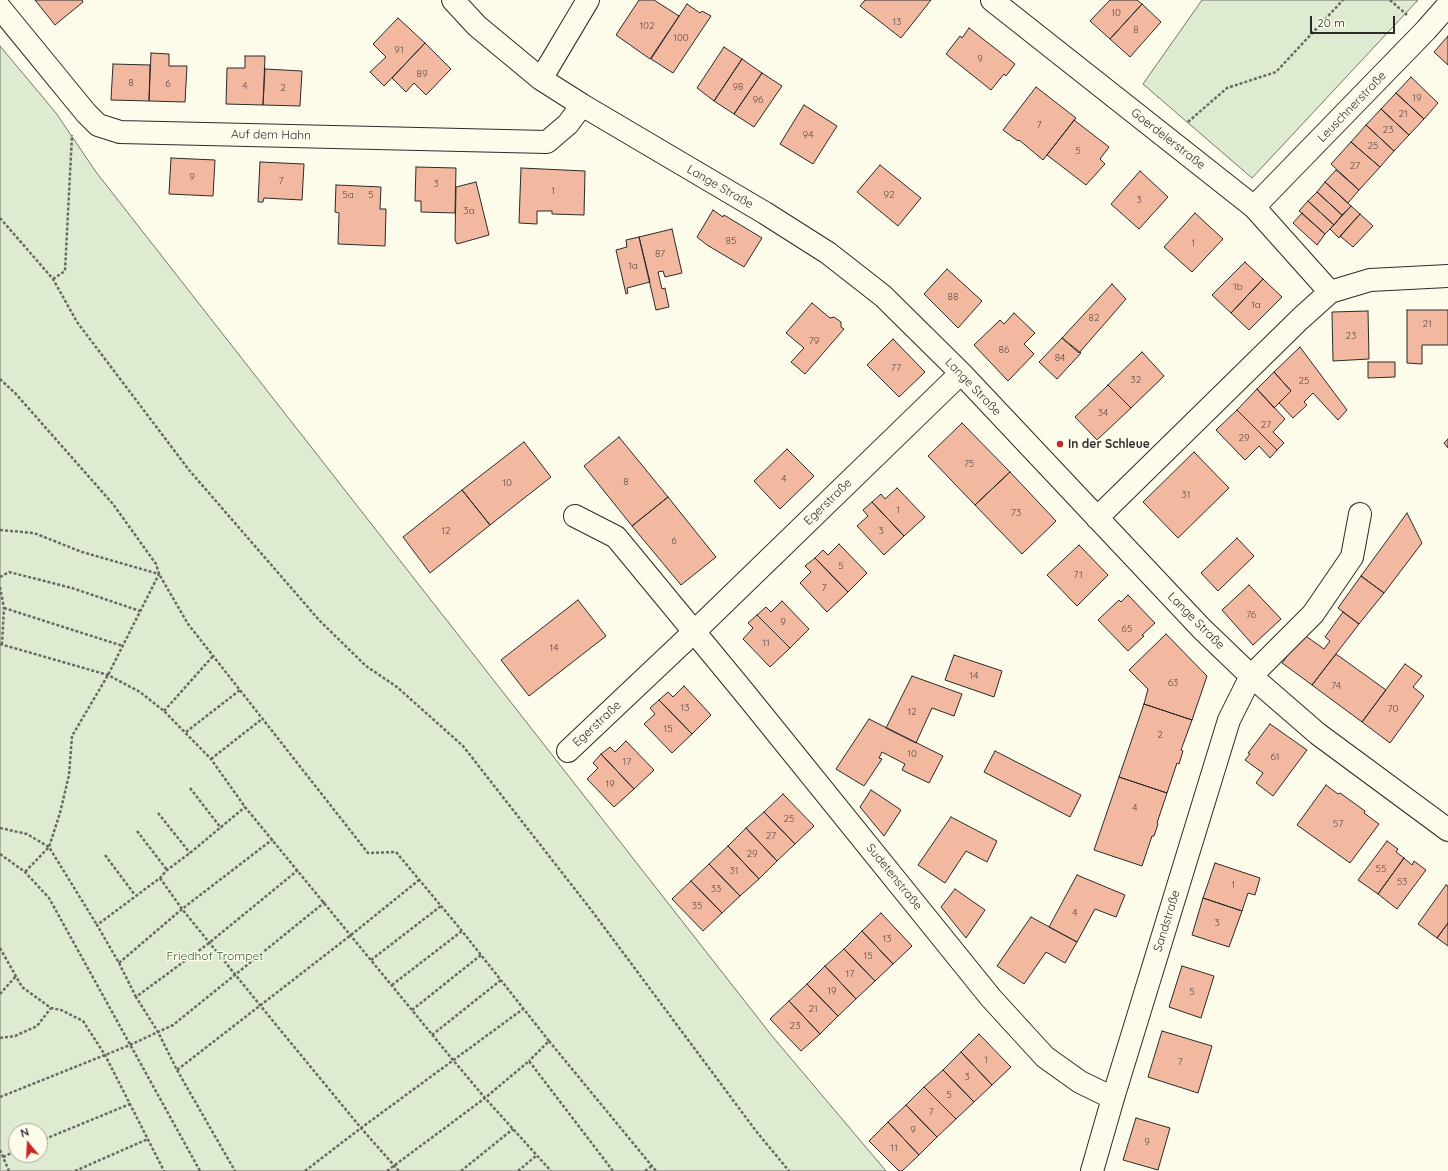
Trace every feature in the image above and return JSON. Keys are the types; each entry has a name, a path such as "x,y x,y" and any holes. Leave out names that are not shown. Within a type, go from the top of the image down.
{"street":[{"name":"Lange Straße","path":"453,0 477,26 541,79 582,106 765,213 828,253 883,296 961,373 1202,629 1251,676 1318,734 1448,830"},
{"path":"541,79 588,0"},
{"name":"Goerdelerstraße","path":"992,0 1254,207 1330,292"},
{"name":"Leuschnerstraße","path":"1254,207 1426,30 1448,5"},
{"name":"Auf dem Hahn","path":"0,8 86,113 98,125 120,132 547,142 568,124 582,106"},
{"path":"1097,518 1300,319 1330,292 1370,280 1448,276"},
{"name":"Egerstraße","path":"568,751 695,631 961,373"},
{"name":"Sandstraße","path":"1092,1171 1229,720 1251,676 1313,614 1352,557 1360,514"},
{"path":"575,516 616,537 695,631"},
{"name":"Sudetenstraße","path":"695,631 991,998 1045,1057 1080,1082 1113,1098"}],"path":[{"path":"1168,139 1226,88 1276,72 1343,0"},
{"path":"53,279 65,271 72,126 86,113"},
{"path":"0,218 53,279 77,322 189,470 318,620 366,666 397,687 463,746 592,911 756,1131 788,1171"},
{"path":"0,379 16,394 113,504 156,564 159,574 188,624 368,853 396,852 462,931 523,1009 656,1171"},
{"path":"0,530 34,532 82,552 159,574"},
{"path":"0,577 9,572 72,588 140,611"},
{"path":"25,872 49,847 60,813 69,775 72,736 108,675 159,574"},
{"path":"0,587 4,608 1,644 108,675 140,692 164,711 186,732 211,759 245,807 325,902 432,1035 485,1098 551,1171"},
{"path":"4,608 123,646"},
{"path":"164,711 213,656"},
{"path":"186,732 240,690"},
{"path":"211,759 262,719"},
{"path":"190,788 221,828"},
{"path":"97,925 135,895 160,878 167,870 190,854 245,807"},
{"path":"158,813 190,854"},
{"path":"0,828 27,834 49,847 119,963 136,997 158,1032 235,1171"},
{"path":"137,831 167,870"},
{"path":"119,963 182,909 273,839"},
{"path":"0,854 25,872 49,898 200,1171"},
{"path":"105,855 135,895"},
{"path":"136,997 209,943 298,870"},
{"path":"160,878 209,943 361,1128 399,1171"},
{"path":"178,1070 419,880"},
{"path":"0,1097 130,1045 173,1025 325,902"},
{"path":"371,960 441,906"},
{"path":"392,985 462,931"},
{"path":"0,948 22,987 51,1008 62,1010 83,1021 105,1055 164,1171"},
{"path":"412,1010 481,955"},
{"path":"0,994 16,976"},
{"path":"432,1035 500,980"},
{"path":"0,1038 15,1036 37,1026 51,1008"},
{"path":"305,1171 523,1009"},
{"path":"387,1171 485,1098 529,1061 549,1041"},
{"path":"529,1061 613,1171"},
{"path":"48,1139 130,1104"},
{"path":"461,1171 513,1129"},
{"path":"75,1171 148,1139"},
{"path":"0,1150 9,1171"},
{"path":"3,1157 8,1155"},
{"path":"518,1171 537,1155"},
{"path":"645,1171 652,1166"}],"green space":[{"path":"1202,0 1418,0 1252,178 1143,84"},
{"name":"Friedhof Trompet","path":"0,46 56,113 96,172 772,1036 886,1171 0,1171"}],"building":[{"path":"35,0 82,0 83,2 55,25"},
{"path":"639,0 654,0 679,16 650,59 616,35"},
{"path":"865,0 931,0 901,38 860,6"},
{"path":"1110,0 1137,0 1142,4 1110,39 1090,21"},
{"path":"687,4 700,13 702,11 711,16 673,73 651,59"},
{"path":"1142,4 1161,22 1130,57 1110,39"},
{"path":"398,18 425,43 384,86 370,72 386,57 373,44"},
{"path":"969,28 1015,64 1006,76 1004,74 991,90 946,54 960,36 962,38"},
{"path":"1448,36 1448,65 1434,52"},
{"path":"425,43 451,69 426,95 414,83 406,92 392,78"},
{"path":"724,47 742,59 714,101 697,88"},
{"path":"151,53 169,54 169,66 187,66 185,102 149,101"},
{"path":"245,56 265,56 263,105 226,104 227,68 245,68"},
{"path":"742,59 762,73 734,114 714,101"},
{"path":"113,64 150,65 149,101 111,100"},
{"path":"265,69 302,71 300,106 263,105"},
{"path":"762,73 782,86 754,127 734,114"},
{"path":"1411,77 1438,103 1424,119 1396,93"},
{"path":"1036,87 1076,118 1043,160 1019,140 1018,141 1003,130"},
{"path":"1396,93 1424,119 1409,135 1381,109"},
{"path":"804,105 837,126 813,164 780,144"},
{"path":"1381,109 1409,135 1394,151 1366,125"},
{"path":"1074,120 1109,147 1100,159 1105,164 1086,185 1047,155"},
{"path":"1366,125 1394,151 1380,167 1351,142"},
{"path":"1351,142 1380,167 1359,190 1331,164"},
{"path":"171,158 215,160 213,196 169,194"},
{"path":"260,162 304,164 302,200 264,198 263,202 258,202"},
{"path":"880,165 921,198 898,226 857,192"},
{"path":"416,167 456,168 455,213 421,212 421,201 415,201"},
{"path":"521,168 585,171 584,215 552,214 552,211 537,211 537,224 519,223"},
{"path":"1336,170 1359,190 1348,203 1325,182"},
{"path":"1140,171 1168,197 1139,229 1111,204"},
{"path":"476,182 489,235 457,244 455,240 456,187"},
{"path":"1325,182 1351,206 1342,215 1317,192"},
{"path":"336,185 381,187 380,209 386,209 385,246 338,244 339,213 335,212"},
{"path":"1317,192 1342,215 1334,225 1308,201"},
{"path":"1308,201 1334,225 1325,234 1299,211"},
{"path":"1351,206 1360,214 1339,238 1330,229"},
{"path":"713,210 762,238 744,267 707,245 697,237"},
{"path":"1195,213 1223,239 1192,272 1164,247"},
{"path":"1302,213 1325,234 1317,245 1293,223"},
{"path":"1360,214 1373,226 1353,247 1340,236"},
{"path":"672,229 682,273 665,277 663,271 658,272 662,289 665,288 669,307 656,310 639,237"},
{"path":"639,237 650,282 627,288 628,293 626,294 616,250 627,247 626,240"},
{"path":"1245,262 1263,279 1231,313 1212,295"},
{"path":"947,269 982,301 958,328 924,294"},
{"path":"1263,279 1282,297 1249,330 1231,313"},
{"path":"1112,284 1126,299 1079,353 1062,338"},
{"path":"812,303 830,318 834,317 841,322 841,327 844,329 805,374 791,362 804,348 786,333"},
{"path":"1407,310 1448,310 1448,345 1422,345 1422,364 1407,363"},
{"path":"1368,311 1369,359 1333,361 1332,312"},
{"path":"1014,313 1035,333 1024,344 1034,354 1008,381 974,345 1000,320 1004,324"},
{"path":"1062,338 1081,353 1057,379 1039,362"},
{"path":"893,339 925,372 899,397 867,365"},
{"path":"1300,347 1347,410 1338,420 1313,393 1304,402 1307,405 1293,418 1279,403 1291,391 1274,372"},
{"path":"1142,352 1164,376 1131,408 1108,385"},
{"path":"1368,362 1395,362 1395,377 1368,378"},
{"path":"1274,372 1291,391 1274,408 1257,389"},
{"path":"1108,385 1131,408 1097,440 1075,417"},
{"path":"1257,389 1285,419 1273,432 1284,443 1277,450 1237,410"},
{"path":"1237,410 1277,450 1270,458 1259,446 1245,460 1216,430"},
{"path":"962,423 1010,472 975,505 928,456"},
{"path":"619,437 668,497 632,526 584,466"},
{"path":"1448,439 1448,448 1444,443"},
{"path":"524,442 551,477 490,525 462,490"},
{"path":"787,449 814,476 780,509 754,481"},
{"path":"1194,452 1229,488 1178,538 1143,502"},
{"path":"1010,472 1056,521 1022,554 975,505"},
{"path":"897,488 925,517 904,536 872,502 881,494 885,499"},
{"path":"462,490 490,525 430,573 403,537"},
{"path":"668,497 716,557 681,585 632,526"},
{"path":"872,502 904,536 884,555 857,526 868,516 863,510"},
{"path":"1407,513 1422,543 1384,593 1361,576"},
{"path":"1237,538 1254,556 1218,591 1201,573"},
{"path":"839,544 867,573 848,592 815,558 823,550 828,555"},
{"path":"1079,545 1108,575 1077,606 1047,575"},
{"path":"815,558 848,592 827,612 800,583 811,572 805,566"},
{"path":"1361,576 1384,593 1359,624 1338,608"},
{"path":"1249,585 1281,619 1253,645 1222,610"},
{"path":"1128,595 1155,623 1128,651 1098,620 1119,600 1121,602"},
{"path":"578,600 606,636 529,696 501,660"},
{"path":"782,601 809,629 790,648 757,615 766,607 771,612"},
{"path":"1343,612 1359,624 1312,685 1282,663 1303,634 1324,649 1330,641 1325,637"},
{"path":"757,615 790,648 770,667 743,639 753,628 748,623"},
{"path":"1166,634 1207,676 1192,720 1144,704 1148,689 1129,670"},
{"path":"1336,654 1386,690 1362,722 1312,685"},
{"path":"954,655 1002,671 994,697 945,680"},
{"path":"1405,664 1422,676 1413,687 1424,696 1390,743 1362,722"},
{"path":"912,676 962,694 954,716 932,708 916,743 886,728"},
{"path":"684,686 711,715 692,734 659,700 668,692 673,697"},
{"path":"659,700 692,734 672,753 644,724 655,714 650,708"},
{"path":"1144,704 1192,720 1181,750 1183,751 1179,764 1177,763 1167,793 1119,777"},
{"path":"869,719 943,756 929,783 902,770 905,764 882,752 879,758 882,759 864,786 836,769"},
{"path":"1270,724 1307,750 1273,796 1256,783 1263,773 1245,760 1250,754 1248,753"},
{"path":"626,741 654,770 634,789 601,754 610,747 615,752"},
{"path":"995,751 1081,795 1070,817 984,772"},
{"path":"601,754 634,789 614,807 587,779 598,768 593,763"},
{"path":"1119,777 1167,793 1154,836 1152,836 1142,866 1094,850"},
{"path":"1326,785 1365,811 1364,813 1379,824 1350,863 1297,825"},
{"path":"871,790 901,810 884,836 860,807"},
{"path":"783,794 814,826 795,844 764,812"},
{"path":"764,812 795,844 777,861 746,828"},
{"path":"951,817 997,841 987,862 966,851 945,883 918,865"},
{"path":"746,828 777,861 759,879 728,846"},
{"path":"1387,841 1398,849 1396,852 1404,858 1378,894 1358,880"},
{"path":"728,846 759,879 740,896 709,864"},
{"path":"1404,858 1412,865 1414,861 1426,870 1397,909 1378,894"},
{"path":"1215,863 1260,878 1255,895 1248,893 1242,911 1203,898"},
{"path":"709,864 740,896 722,913 691,881"},
{"path":"1077,875 1125,895 1116,917 1095,909 1077,942 1049,927"},
{"path":"691,881 722,913 703,931 672,899"},
{"path":"1446,885 1448,886 1448,923 1437,938 1418,924"},
{"path":"955,889 985,910 966,938 941,907"},
{"path":"1203,898 1242,911 1229,947 1192,935"},
{"path":"881,913 912,946 893,964 862,931"},
{"path":"1031,917 1077,942 1065,963 1046,952 1024,984 997,966"},
{"path":"1448,923 1448,946 1437,938"},
{"path":"862,931 893,964 875,981 844,949"},
{"path":"844,949 875,981 856,999 825,966"},
{"path":"825,966 856,999 838,1016 807,984"},
{"path":"1182,966 1214,976 1201,1018 1169,1007"},
{"path":"807,984 838,1016 820,1034 789,1001"},
{"path":"789,1001 820,1034 801,1051 770,1019"},
{"path":"1162,1031 1212,1046 1198,1093 1148,1077"},
{"path":"979,1034 1011,1067 992,1085 961,1052"},
{"path":"961,1052 992,1085 974,1102 943,1070"},
{"path":"943,1070 974,1102 956,1119 924,1087"},
{"path":"924,1087 956,1119 937,1137 906,1105"},
{"path":"906,1105 937,1137 919,1155 888,1122"},
{"path":"1136,1118 1170,1128 1158,1170 1123,1160"},
{"path":"888,1122 919,1155 902,1171 899,1171 869,1141"}],"place":[{"name":"In der Schleue","path":"1060,444"}]}
